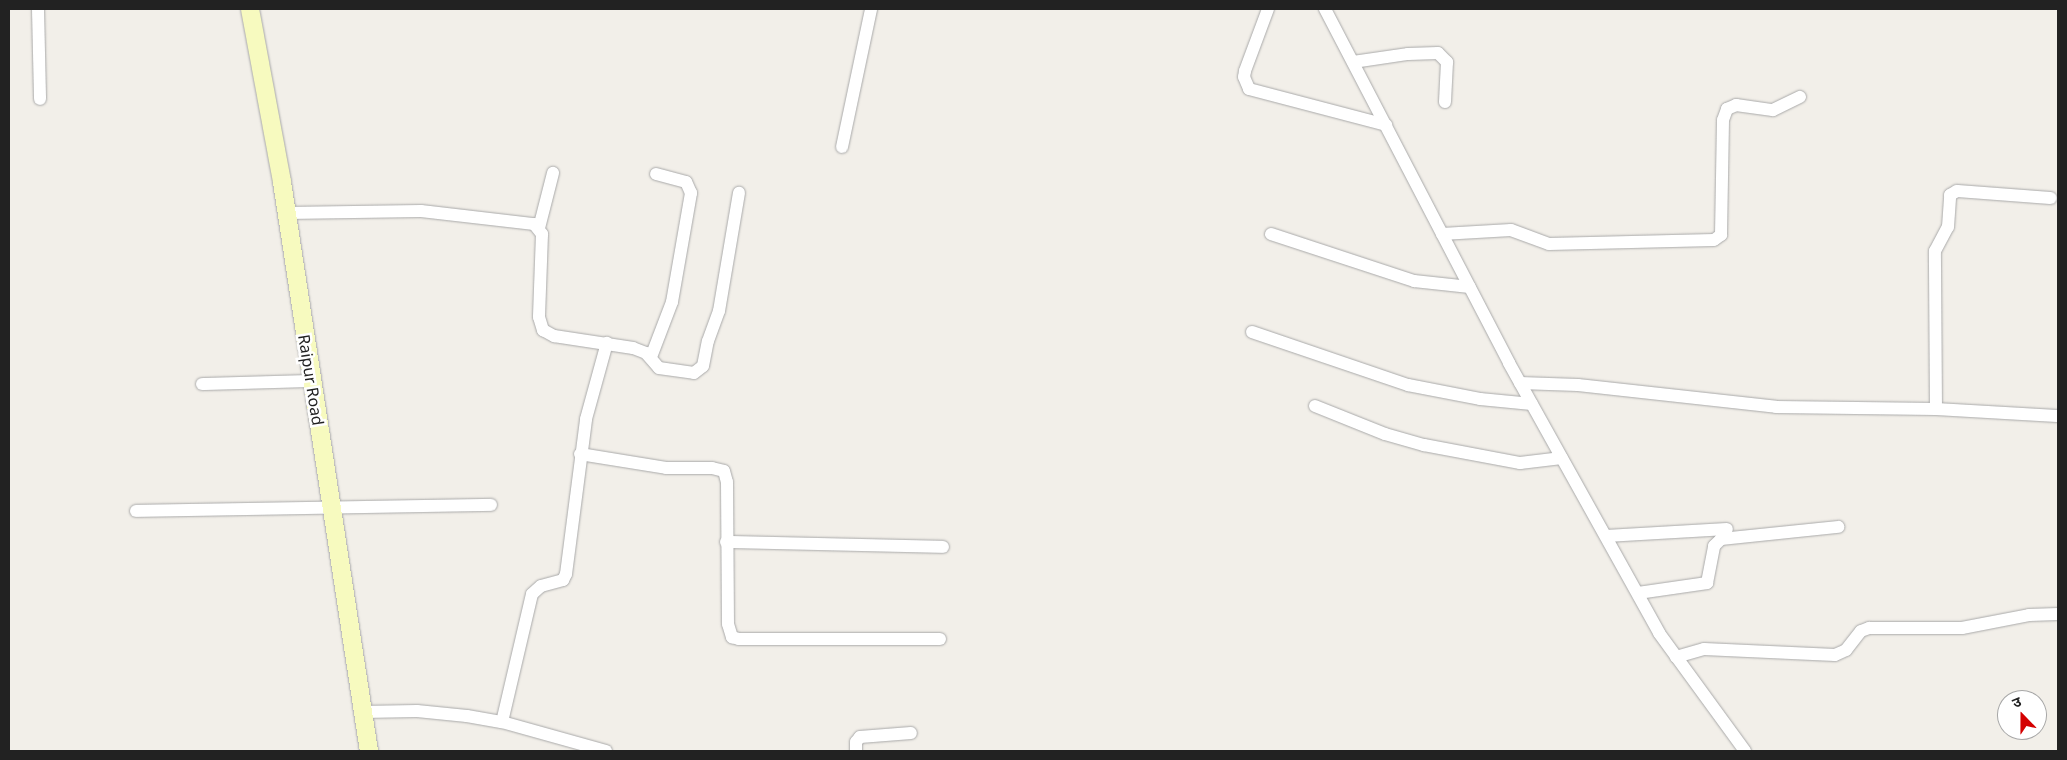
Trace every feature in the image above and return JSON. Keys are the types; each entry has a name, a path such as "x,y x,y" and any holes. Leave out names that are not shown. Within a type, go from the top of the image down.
{"main road":[{"name":"Raipur Road","path":"250,9 286,213 369,751"}],"street":[{"path":"38,9 40,99"},
{"path":"842,147 871,9"},
{"path":"1268,9 1245,71 1244,77 1249,89 1386,125"},
{"path":"1325,9 1520,384 1638,593 1676,657 1745,751"},
{"path":"1353,62 1408,54 1438,53 1447,62 1445,102"},
{"path":"1442,234 1511,230 1549,244 1714,240 1720,235 1723,120 1727,108 1736,105 1774,110 1800,97"},
{"path":"553,173 539,228 539,317 543,330 554,336 633,348 651,357 654,364 665,370 701,371 719,311 739,193"},
{"path":"651,357 672,302 691,193 686,182 656,174"},
{"path":"1936,409 1934,250 1948,227 1950,195 1957,191 2051,198"},
{"path":"286,213 420,211 528,222 539,228"},
{"path":"1271,234 1414,282 1470,287"},
{"path":"1252,332 1408,385 1480,399 1532,404"},
{"path":"502,722 532,594 541,586 564,580 566,574 580,454 590,394 607,343"},
{"path":"202,384 312,381"},
{"path":"1520,384 1598,387 1776,407 1936,409 2057,416"},
{"path":"1315,406 1385,434 1424,445 1520,463 1562,458"},
{"path":"580,454 657,467 712,468 724,471 727,482 728,624 732,636 739,639 940,639"},
{"path":"136,511 491,505"},
{"path":"1638,593 1707,583 1714,546 1721,539 1838,526"},
{"path":"1606,536 1727,529"},
{"path":"726,542 943,547"},
{"path":"1676,657 1704,649 1835,655 1846,650 1861,630 1869,628 1962,628 2029,615 2058,614"},
{"path":"362,712 436,712 502,722 606,751"},
{"path":"856,751 856,742 860,736 911,733"}]}
